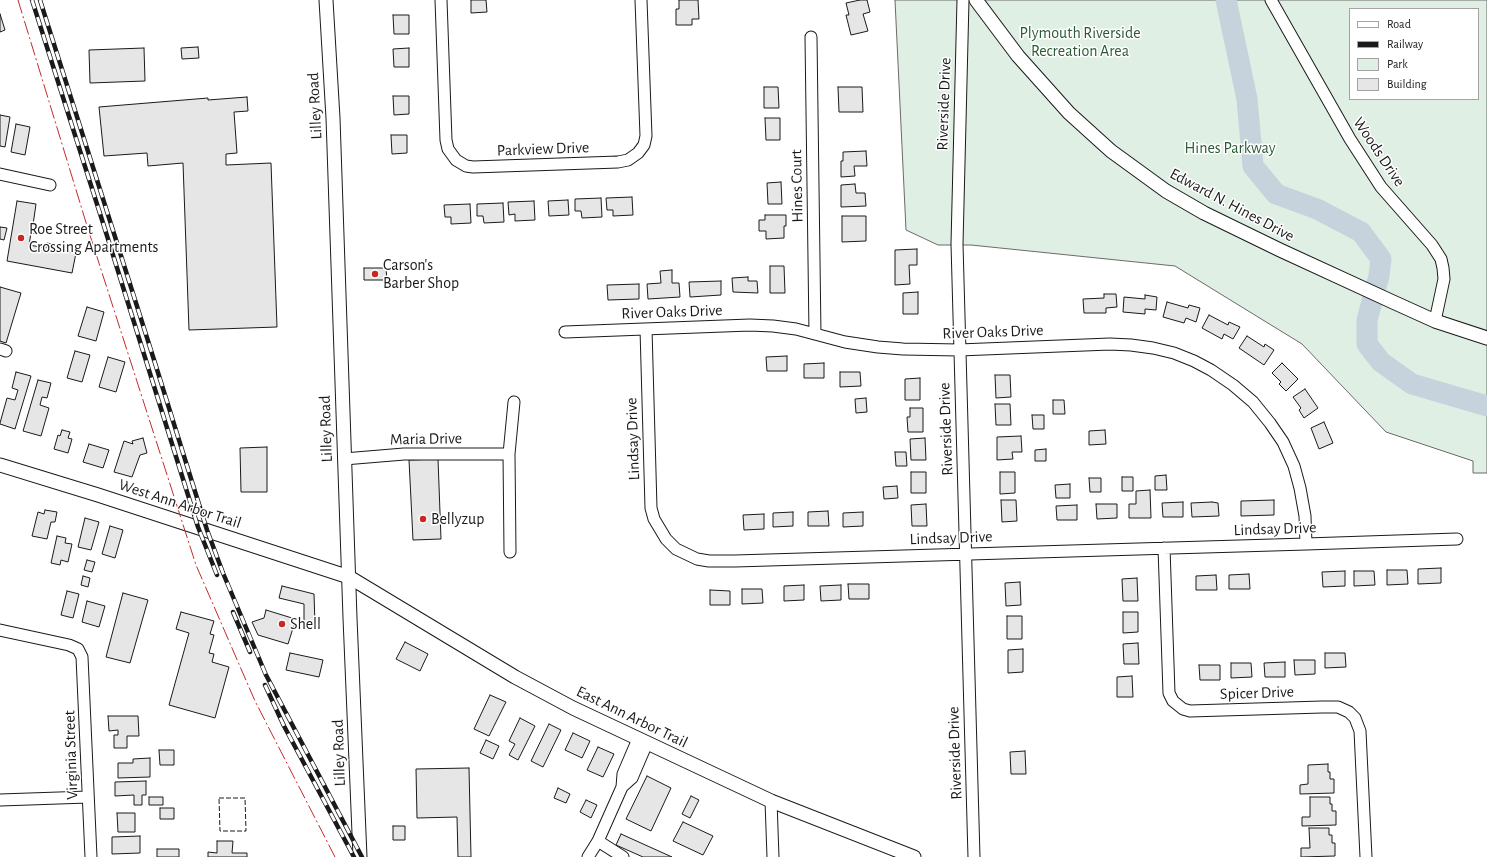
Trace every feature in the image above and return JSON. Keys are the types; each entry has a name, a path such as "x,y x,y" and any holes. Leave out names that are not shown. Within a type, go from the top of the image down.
{"street":[{"name":"Lilley Road","path":"326,0 333,118 344,459 360,857"},
{"name":"Parkview Drive","path":"441,0 446,140 448,149 456,160 462,164 473,167 618,162 628,160 638,153 644,145 646,136 641,0"},
{"name":"Riverside Drive","path":"963,0 957,244 974,857"},
{"name":"Edward N. Hines Drive","path":"976,0 1018,56 1049,92 1089,132 1129,165 1166,191 1204,213 1342,279 1435,321 1487,338"},
{"name":"Woods Drive","path":"1271,0 1350,139 1381,187 1438,255 1444,268 1444,279 1435,321"},
{"name":"Hines Court","path":"811,38 815,334"},
{"path":"0,174 50,185"},
{"name":"River Oaks Drive","path":"565,332 750,325 773,326 815,334 845,342 878,347 959,350 1131,344 1174,353 1211,370 1233,385 1253,402 1270,423 1283,442 1294,466 1305,516 1306,544"},
{"name":"Lindsay Drive","path":"646,329 651,508 659,530 666,539 676,549 697,559 709,561 1457,539"},
{"path":"510,552 509,454 514,402"},
{"name":"Maria Drive","path":"344,459 404,454 509,454"},
{"name":"West Ann Arbor Trail","path":"0,465 98,494 349,577"},
{"name":"Spicer Drive","path":"1164,548 1169,693 1173,701 1183,709 1190,711 1327,707 1338,708 1349,712 1356,718 1360,731 1366,857"},
{"name":"East Ann Arbor Trail","path":"349,577 515,677 573,708 771,801 914,857"},
{"name":"Virginia Street","path":"0,630 69,645 78,649 80,653 83,662 91,857"},
{"path":"588,857 598,841 622,787 632,778 642,741"},
{"path":"0,800 88,797"},
{"path":"771,801 773,857"},
{"path":"598,841 623,857"}],"green space":[{"name":"Hines Parkway","path":"895,0 1487,0 1487,473 1473,473 1473,461 1386,432 1302,344 1175,266 971,245 938,245 906,230"}],"building":[{"path":"471,0 486,0 487,12 471,13"},
{"path":"679,0 698,0 699,19 692,19 692,25 676,25 676,9 679,9"},
{"path":"867,0 870,12 863,14 868,31 851,35 846,15 849,15 846,3"},
{"path":"0,14 5,30 0,32"},
{"path":"393,15 409,15 409,34 394,34"},
{"path":"198,47 199,58 182,59 181,48"},
{"path":"144,48 145,81 90,83 89,50"},
{"path":"409,48 409,67 394,67 393,49"},
{"path":"764,87 778,87 779,108 764,108"},
{"path":"838,87 862,87 863,112 839,112"},
{"path":"393,96 409,96 409,114 394,115"},
{"path":"247,97 248,111 234,112 237,153 226,154 226,165 271,163 277,327 189,330 183,163 148,166 147,153 104,156 99,107 208,98 208,100"},
{"path":"0,115 10,117 5,147 0,146"},
{"path":"765,118 780,118 780,140 766,140"},
{"path":"16,124 30,127 25,155 11,152"},
{"path":"391,135 407,135 407,153 392,154"},
{"path":"866,151 867,166 854,166 855,176 841,177 841,161 843,161 843,152"},
{"path":"781,182 782,204 768,204 767,183"},
{"path":"855,184 856,193 865,193 866,206 841,207 841,185"},
{"path":"632,197 633,215 613,216 613,210 607,210 606,198"},
{"path":"601,198 602,217 582,218 581,211 575,211 575,199"},
{"path":"568,200 569,215 549,216 548,201"},
{"name":"Roe Street Crossing Apartments","path":"17,201 36,204 33,225 38,226 37,234 31,233 29,245 46,248 47,243 56,245 55,250 76,253 72,273 7,261"},
{"path":"534,201 535,220 515,221 515,214 509,215 508,202"},
{"path":"503,203 504,222 484,223 483,216 477,216 477,204"},
{"path":"470,204 471,223 451,224 451,217 445,217 444,205"},
{"path":"765,215 786,215 784,238 766,239 766,231 759,231 759,220 765,220"},
{"path":"842,216 866,216 866,241 842,242"},
{"path":"0,227 7,228 4,240 0,239"},
{"path":"917,249 917,265 909,265 910,284 895,285 895,250"},
{"path":"770,266 784,266 785,293 770,293"},
{"name":"Carson's Barber Shop","path":"364,268 386,268 387,280 364,280"},
{"path":"672,270 672,283 679,283 680,297 648,299 647,284 661,283 660,271"},
{"path":"748,277 748,281 757,281 758,293 733,292 732,278"},
{"path":"721,281 721,295 690,297 689,282"},
{"path":"639,284 639,299 608,300 607,285"},
{"path":"0,287 21,293 6,343 0,341"},
{"path":"918,292 918,314 903,314 903,293"},
{"path":"1104,294 1116,294 1117,307 1106,308 1106,313 1084,313 1083,299 1104,298"},
{"path":"1145,295 1157,297 1156,310 1145,309 1145,314 1123,312 1124,297 1145,299"},
{"path":"1167,302 1188,308 1189,305 1200,308 1196,322 1186,318 1184,323 1163,317"},
{"path":"87,307 104,312 96,341 78,336"},
{"path":"1209,315 1228,325 1229,322 1240,327 1233,339 1224,334 1222,339 1202,328"},
{"path":"1247,336 1264,347 1265,344 1274,350 1264,365 1239,348"},
{"path":"75,351 90,355 82,382 67,378"},
{"path":"787,356 787,371 767,371 766,357"},
{"path":"108,357 125,362 116,392 99,387"},
{"path":"824,363 824,378 804,378 804,364"},
{"path":"1282,363 1298,379 1286,391 1279,384 1281,382 1272,373"},
{"path":"16,372 31,376 15,429 0,423 7,398 15,400 18,390 12,388"},
{"path":"840,372 860,372 861,386 840,387"},
{"path":"995,375 1010,375 1011,397 996,398"},
{"path":"920,378 920,400 905,400 905,379"},
{"path":"38,380 51,383 47,398 42,397 40,405 49,408 41,436 23,431"},
{"path":"1305,389 1318,408 1304,418 1299,410 1301,408 1293,397"},
{"path":"866,398 867,412 856,413 855,399"},
{"path":"1053,400 1064,400 1065,414 1053,414"},
{"path":"995,404 1010,404 1011,425 996,425"},
{"path":"910,408 923,408 923,432 908,432 907,417 910,417"},
{"path":"1032,415 1044,415 1044,429 1033,429"},
{"path":"1324,422 1333,443 1319,449 1311,428"},
{"path":"62,430 70,432 68,438 72,439 68,453 54,449 58,435 60,436"},
{"path":"1105,430 1106,444 1089,445 1089,431"},
{"path":"1021,436 1022,452 1012,452 1013,459 997,460 997,437"},
{"path":"143,438 147,453 140,455 132,477 114,472 124,441 133,444 132,441"},
{"path":"925,438 926,460 911,460 910,439"},
{"path":"89,444 109,450 103,468 83,462"},
{"path":"267,447 267,492 241,492 240,448"},
{"path":"1046,449 1046,461 1035,461 1035,450"},
{"path":"895,452 906,452 907,466 896,466"},
{"path":"438,459 441,539 413,540 409,460"},
{"path":"911,472 926,472 926,493 911,493"},
{"path":"1000,472 1015,472 1015,493 1000,494"},
{"path":"1166,475 1167,490 1155,490 1155,476"},
{"path":"1122,477 1133,477 1133,491 1122,491"},
{"path":"1089,478 1101,478 1101,492 1090,492"},
{"path":"1070,484 1070,498 1056,498 1055,485"},
{"path":"897,486 898,498 884,499 883,487"},
{"path":"1150,490 1151,518 1129,518 1129,504 1136,504 1136,491"},
{"path":"1001,500 1016,500 1017,521 1002,522"},
{"path":"1274,500 1274,515 1241,516 1241,501"},
{"path":"1183,502 1183,517 1163,517 1162,503"},
{"path":"1191,503 1218,503 1219,516 1192,517"},
{"path":"926,504 927,526 912,526 911,505"},
{"path":"1096,504 1117,504 1117,518 1097,519"},
{"path":"1077,505 1077,520 1057,520 1056,506"},
{"path":"45,510 57,512 55,522 51,522 47,539 32,536 38,512 44,514"},
{"path":"828,511 829,526 808,526 808,512"},
{"path":"793,512 793,526 773,527 773,513"},
{"path":"863,512 863,526 843,527 843,513"},
{"path":"764,514 764,529 744,530 743,515"},
{"path":"85,518 99,522 91,550 78,547"},
{"path":"110,526 123,530 115,558 102,554"},
{"path":"57,536 66,538 65,543 72,544 68,562 61,560 60,565 51,563"},
{"path":"87,560 95,562 92,572 84,570"},
{"path":"1441,568 1441,583 1418,584 1418,569"},
{"path":"1387,570 1407,570 1408,584 1387,585"},
{"path":"1345,571 1345,586 1323,587 1322,572"},
{"path":"1354,571 1374,571 1375,585 1354,586"},
{"path":"1249,574 1250,589 1229,589 1229,575"},
{"path":"1216,575 1217,590 1196,590 1196,576"},
{"path":"83,576 90,578 88,587 81,585"},
{"path":"1137,578 1138,601 1123,601 1122,579"},
{"path":"1020,582 1021,605 1006,606 1005,583"},
{"path":"848,584 869,584 869,599 849,599"},
{"path":"804,585 804,600 784,601 784,586"},
{"path":"841,585 841,600 821,601 820,586"},
{"path":"282,586 314,594 315,624 304,625 304,604 279,598"},
{"path":"742,589 762,589 763,603 742,604"},
{"path":"710,590 730,591 730,605 710,605"},
{"path":"67,591 79,594 73,618 61,615"},
{"path":"123,593 148,600 130,663 106,657"},
{"path":"87,601 105,606 99,627 82,622"},
{"path":"266,610 292,618 294,625 288,644 258,635 252,622 264,618"},
{"path":"181,612 214,621 210,634 214,635 209,653 214,654 212,662 229,667 215,718 169,705 189,633 176,629"},
{"path":"1123,612 1138,612 1138,632 1123,633"},
{"path":"1007,616 1022,616 1022,639 1007,639"},
{"path":"405,642 428,654 420,671 396,659"},
{"path":"1138,643 1139,664 1124,664 1123,644"},
{"path":"1023,649 1023,672 1008,673 1008,650"},
{"path":"290,653 323,660 319,677 286,670"},
{"path":"1325,653 1345,653 1346,667 1325,668"},
{"path":"1294,660 1315,660 1315,674 1295,675"},
{"path":"1285,662 1285,677 1265,677 1264,663"},
{"path":"1231,663 1251,663 1252,677 1231,678"},
{"path":"1199,665 1220,665 1220,680 1200,680"},
{"path":"1132,676 1133,697 1117,697 1117,677"},
{"path":"490,695 506,702 489,736 474,729"},
{"path":"108,716 138,716 139,736 127,736 127,748 114,748 114,735 118,735 118,730 109,731"},
{"path":"520,718 535,726 518,760 509,755 515,744 509,741"},
{"path":"549,724 561,730 543,767 531,761"},
{"path":"573,733 590,741 582,758 565,750"},
{"path":"486,740 499,746 493,759 480,753"},
{"path":"598,747 614,754 603,777 587,770"},
{"path":"159,750 174,750 174,765 160,765"},
{"path":"1025,751 1026,774 1011,774 1010,752"},
{"path":"150,758 150,777 118,778 118,763 133,763 133,759"},
{"path":"1328,764 1330,779 1334,779 1334,793 1300,794 1300,785 1308,784 1308,765"},
{"path":"469,768 471,857 458,857 457,817 417,818 416,769"},
{"path":"647,776 671,788 651,831 626,819"},
{"path":"146,781 146,795 142,795 142,805 134,805 134,795 115,796 115,782"},
{"path":"558,788 570,794 566,803 554,798"},
{"path":"691,796 699,800 690,818 682,814"},
{"path":"149,797 163,797 163,805 149,805"},
{"path":"1310,797 1330,797 1332,811 1336,811 1336,825 1302,826 1302,817 1310,817"},
{"path":"586,800 597,805 591,818 580,812"},
{"path":"160,808 174,808 174,819 160,819"},
{"path":"117,813 135,813 135,832 118,832"},
{"path":"683,822 713,836 703,855 673,841"},
{"path":"393,826 405,826 405,840 393,840"},
{"path":"1309,828 1329,828 1329,835 1332,835 1332,843 1335,843 1335,856 1301,857 1301,848 1310,848"},
{"path":"621,834 672,857 643,857 616,845"},
{"path":"140,836 140,853 112,854 112,837"},
{"path":"217,841 233,841 232,853 247,853 247,857 208,857 208,852 217,853"},
{"path":"157,849 179,849 179,857 157,857"}],"waterway":[{"path":"1226,0 1247,99 1253,166 1276,194 1317,209 1361,232 1381,259 1379,276 1367,320 1367,344 1381,362 1412,384 1487,406"}],"railway":[{"path":"32,0 198,527 217,575"},
{"path":"40,0 207,530 223,573 266,675 362,857"},
{"path":"233,612 250,652"},
{"path":"265,685 284,726 354,857"}],"fence":[{"path":"219,798 245,798 246,831 220,831 219,798"}],"power":[{"path":"18,0 88,229 196,565 255,701 335,857"}],"place":[{"name":"Roe Street Crossing Apartments","path":"21,238"},
{"name":"Carson's Barber Shop","path":"375,274"},
{"name":"Bellyzup","path":"423,519"},
{"name":"Shell","path":"282,624"}],"park label":[{"name":"Plymouth Riverside Recreation Area","path":"1080,42"}]}
